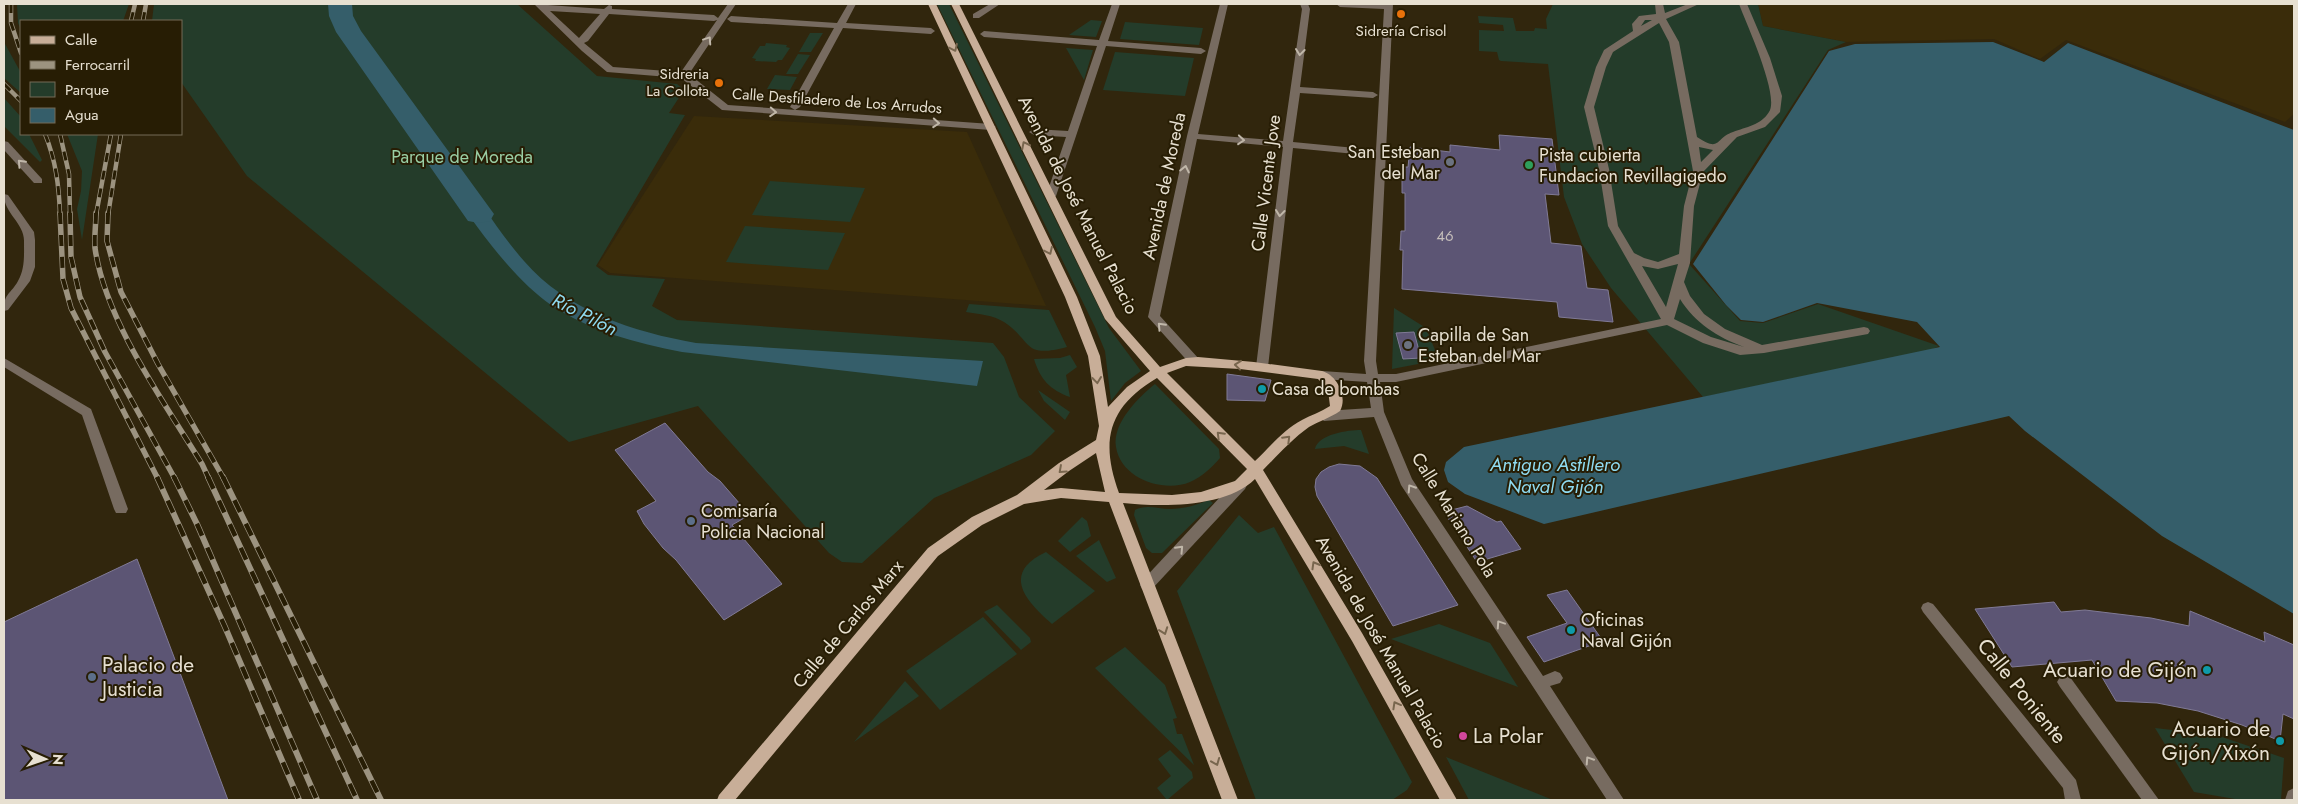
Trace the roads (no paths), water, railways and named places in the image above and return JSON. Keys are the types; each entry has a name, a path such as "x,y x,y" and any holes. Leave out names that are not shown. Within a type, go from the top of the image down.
{"main road":[{"path":"932,4 1072,297 1094,356 1105,427"},
{"name":"Avenida de José Manuel Palacio","path":"954,4 1111,319 1158,372 1255,469 1278,503 1357,636 1449,800"},
{"path":"1230,800 1147,585 1106,471 1102,442 1105,427 1122,396 1158,372 1184,362 1262,367 1322,375 1333,385 1337,396 1336,408 1324,416 1306,423 1240,485"},
{"name":"Calle de Carlos Marx","path":"725,800 932,552 977,521 1022,498 1048,481 1064,466 1102,442"},
{"name":"Calle de Carlos Marx","path":"1022,498 1061,493 1115,499 1172,500 1200,497 1240,485"}],"street":[{"path":"579,42 585,39 612,4"},
{"path":"540,6 610,70 684,75 732,4"},
{"path":"795,107 852,4"},
{"path":"976,16 996,4"},
{"path":"1051,196 1116,4"},
{"name":"Avenida de Moreda","path":"1194,362 1154,317 1192,136 1224,4"},
{"name":"Calle Vicente Jove","path":"1262,367 1306,9 1304,4"},
{"path":"1340,4 1389,5"},
{"path":"1659,4 1668,31"},
{"path":"1696,4 1663,17 1609,50 1601,68 1589,107 1604,169 1613,226 1668,321 1707,340 1740,351 1764,349 1864,331"},
{"path":"1698,171 1733,135 1762,125 1775,112 1777,96 1765,58 1743,4"},
{"name":"Calle Mariano Pola","path":"1389,5 1370,353 1378,412 1406,481 1616,800"},
{"path":"540,6 714,18"},
{"path":"731,19 931,31"},
{"path":"1640,32 1654,27 1668,31 1676,36 1679,41 1680,45 1675,46 1698,171 1689,206 1684,256 1668,321"},
{"path":"984,34 1201,51"},
{"name":"Calle Desfiladero de Los Arrudos","path":"684,75 725,108 991,127"},
{"path":"1296,90 1373,95"},
{"path":"1034,132 1073,134"},
{"path":"1192,136 1381,153"},
{"path":"1692,138 1703,146 1712,149 1723,145"},
{"path":"4,144 38,181"},
{"path":"4,197 29,232 30,240 29,267 24,281 4,307"},
{"path":"1630,255 1644,264 1666,266 1684,256"},
{"path":"1679,281 1683,298 1702,321 1740,341 1764,349"},
{"path":"1322,375 1396,378 1668,321"},
{"path":"4,362 87,412 121,509"},
{"path":"1324,416 1378,412"},
{"path":"1147,585 1240,485"},
{"name":"Calle Poniente","path":"1930,610 2070,785 2073,800"},
{"path":"1540,683 1555,678"},
{"path":"2065,682 2152,800"},
{"path":"2293,800 2294,796"}],"water":[{"name":"Antiguo Astillero Naval Gijón","path":"1993,42 2044,62 2068,43 2294,130 2294,614 2162,536 2025,431 2009,416 1544,524 1465,494 1448,482 1444,470 1446,462 1464,447 1940,347 1917,322 1817,303 1763,322 1741,320 1726,305 1693,264 1829,51 1855,44"},
{"path":"459,171 490,217 524,261 560,293 603,317 649,333 696,343 983,361 977,386 682,352 648,345 597,329 551,305 505,262 442,178"}],"waterway":[{"name":"Río Pilón","path":"340,4 341,16 349,32 479,214"}],"railway":[{"path":"11,4 11,23 20,50"},
{"path":"131,20 135,4"},
{"path":"143,20 146,4"},
{"path":"4,84 20,100"},
{"path":"45,135 56,174 60,215"},
{"path":"60,135 69,174 70,215"},
{"path":"96,215 111,135"},
{"path":"108,215 121,135"},
{"path":"60,213 63,279 71,308 157,477"},
{"path":"70,213 71,257 80,297 105,352 175,479"},
{"path":"96,213 95,248 101,275 123,332 154,387 202,464 209,479"},
{"path":"108,213 107,241 121,292 158,364 224,479"},
{"path":"157,477 225,627 299,800"},
{"path":"208,477 357,800"},
{"path":"175,479 197,524 317,800"},
{"path":"224,479 381,800"}],"place":[{"name":"Sidrería Crisol","path":"1401,14"},
{"name":"Sidreria La Collota","path":"719,83"},
{"name":"San Esteban del Mar","path":"1450,162"},
{"name":"Pista cubierta Fundacion Revillagigedo","path":"1529,165"},
{"name":"Capilla de San Esteban del Mar","path":"1408,345"},
{"name":"Casa de bombas","path":"1262,389"},
{"name":"Comisaría Policia Nacional","path":"691,521"},
{"name":"Oficinas Naval Gijón","path":"1571,630"},
{"name":"Acuario de Gijón","path":"2207,670"},
{"name":"Palacio de Justicia","path":"92,677"},
{"name":"La Polar","path":"1463,736"},
{"name":"Acuario de Gijón/Xixón","path":"2280,741"}],"park label":[{"name":"Parque de Moreda","path":"462,157"}]}
